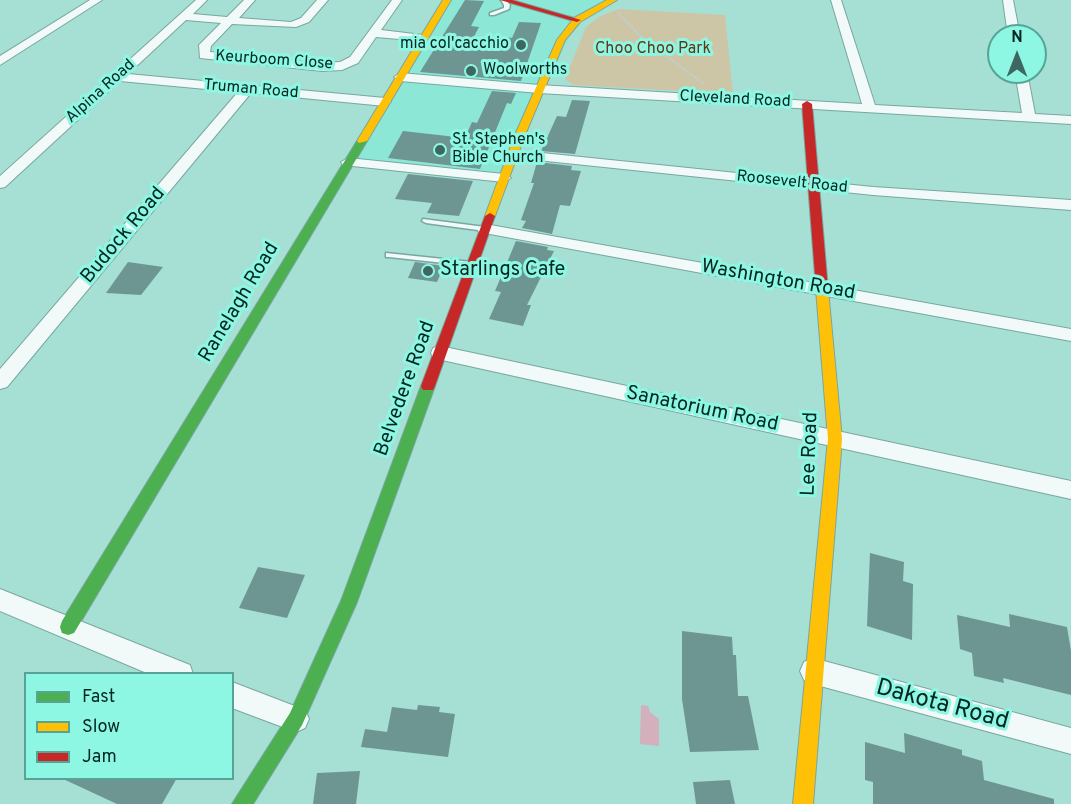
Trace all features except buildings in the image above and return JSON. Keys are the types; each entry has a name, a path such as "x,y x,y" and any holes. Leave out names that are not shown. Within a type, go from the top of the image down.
{"street":[{"path":"0,61 97,0"},
{"name":"Alpina Road","path":"0,184 202,0"},
{"name":"Keurboom Close","path":"250,0 205,45 204,55 335,68 354,60 397,0"},
{"name":"Keurboom Close","path":"184,17 296,25 305,20 323,0"},
{"name":"Ranelagh Road","path":"68,627 447,0"},
{"path":"503,0 574,22 611,5"},
{"path":"836,0 870,108"},
{"path":"1008,0 1012,24"},
{"name":"Belvedere Road","path":"242,804 296,719 349,602 513,154 561,40 574,22"},
{"path":"374,32 424,36"},
{"name":"Truman Road","path":"118,77 385,102"},
{"name":"Cleveland Road","path":"400,77 539,89 1071,120"},
{"path":"1023,84 1029,117"},
{"name":"Budock Road","path":"0,382 247,90"},
{"name":"Lee Road","path":"803,804 835,438 807,104"},
{"name":"Roosevelt Road","path":"513,154 814,185 1071,205"},
{"path":"348,162 504,178"},
{"name":"Washington Road","path":"485,229 1071,335"},
{"name":"Sanatorium Road","path":"440,353 1071,490"},
{"path":"0,600 176,672"},
{"name":"Dakota Road","path":"813,671 1071,741"},
{"path":"234,696 296,719"}],"lane":[{"path":"492,14 506,9 507,5 503,0"},
{"path":"507,16 509,11 523,7"},
{"path":"426,221 485,229"},
{"path":"389,255 472,264"}],"path":[{"path":"611,5 630,27 661,54 710,89"}],"shaded area":[{"path":"447,0 613,0 577,20 504,178 348,162"},
{"path":"641,705 648,706 650,712 659,719 659,746 640,744"}],"green space":[{"name":"Choo Choo Park","path":"618,9 725,15 733,94 573,85 565,79 586,27 599,17"}],"traffic: fast":[{"path":"68,627 362,141"},
{"path":"242,804 296,719 349,602 428,386"}],"traffic: slow":[{"path":"362,141 447,0"},
{"path":"490,216 520,135 561,40 577,20 613,0"},
{"path":"803,804 835,439 822,289"}],"traffic: jam":[{"path":"504,0 577,20"},
{"path":"807,104 822,289"},
{"path":"428,386 490,216"}],"place":[{"name":"mia col'cacchio","path":"521,45"},
{"name":"Woolworths","path":"471,71"},
{"name":"St. Stephen's Bible Church","path":"440,150"},
{"name":"Starlings Cafe","path":"428,271"}]}
